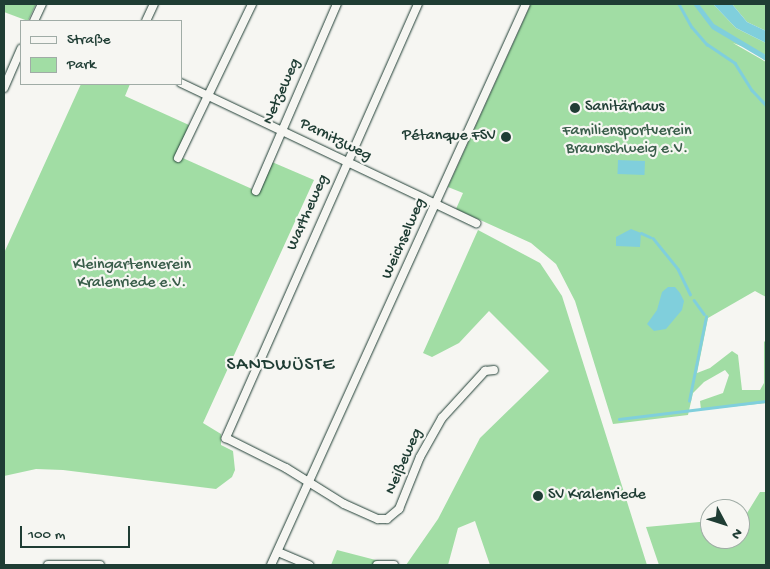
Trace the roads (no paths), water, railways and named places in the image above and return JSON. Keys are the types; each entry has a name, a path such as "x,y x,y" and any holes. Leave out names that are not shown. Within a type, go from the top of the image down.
{"street":[{"path":"35,20 42,4"},
{"path":"146,20 154,4"},
{"path":"178,158 252,4"},
{"name":"Netzeweg","path":"256,191 337,4"},
{"name":"Wartheweg","path":"226,434 418,4"},
{"name":"Weichselweg","path":"271,565 526,4"},
{"path":"4,88 20,51"},
{"name":"Parnitzweg","path":"182,84 476,223"},
{"name":"Neißeweg","path":"226,434 230,442 286,468 309,485 373,517 392,518 399,509 420,457 442,418 485,371 494,370"},
{"path":"278,552 309,565"},
{"path":"48,565 100,565"},
{"path":"377,565 394,565"}],"water":[{"path":"693,4 699,4 714,24 766,55 766,61 712,29"},
{"path":"713,4 732,4 747,22 766,31 766,43 736,28"},
{"path":"618,160 645,161 644,175 618,174"},
{"path":"631,229 641,233 640,247 616,246 616,237"},
{"path":"668,287 675,287 680,293 684,301 682,310 666,329 654,331 647,324 657,310 662,292"}],"waterway":[{"path":"679,4 692,27 707,44 735,63 752,90 766,105"},
{"path":"641,233 650,237"},
{"path":"653,238 678,269 690,294"},
{"path":"694,300 704,314"},
{"path":"689,401 706,317"},
{"path":"619,419 766,401"}],"place":[{"name":"Sanitärhaus","path":"575,108"},
{"name":"Pétanque FSV","path":"506,137"},
{"name":"SV Kralenriede","path":"538,496"}],"district":[{"name":"SANDWÜSTE","path":"281,366"}],"park label":[{"name":"Familiensportverein Braunschweig e.V.","path":"627,141"},
{"name":"Kleingartenverein Kralenriede e.V.","path":"132,275"}]}
